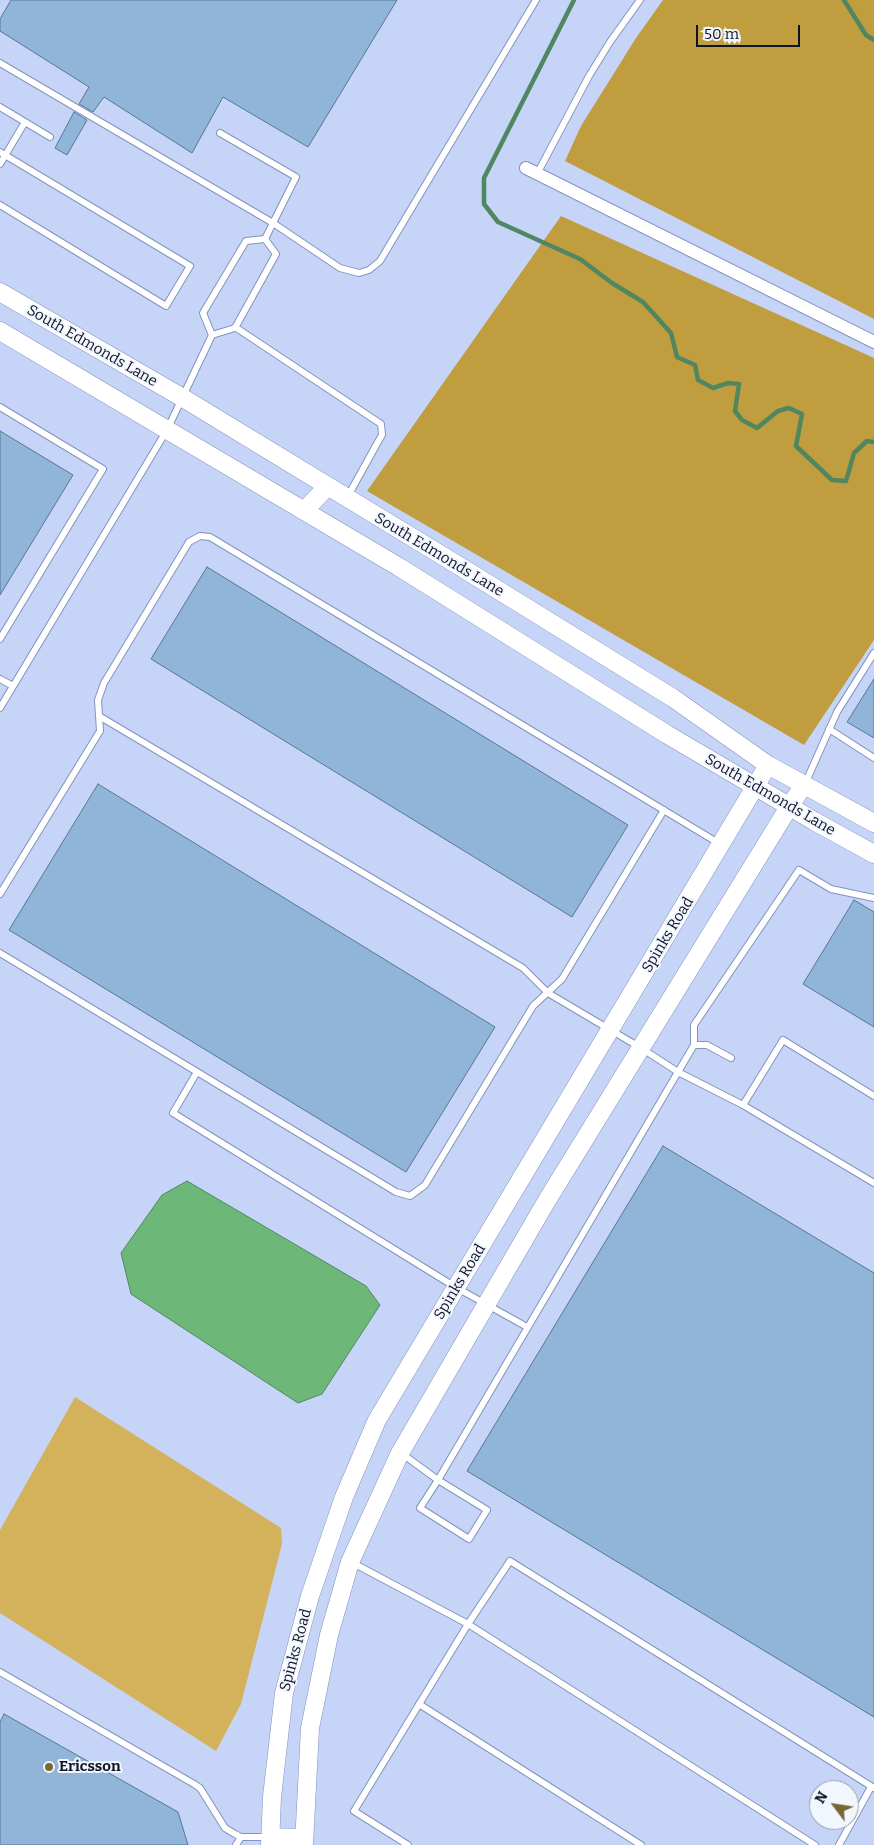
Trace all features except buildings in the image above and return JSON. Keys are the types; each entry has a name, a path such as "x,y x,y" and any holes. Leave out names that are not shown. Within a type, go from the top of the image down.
{"main road":[{"name":"South Edmonds Lane","path":"0,292 328,486 673,698 768,765 874,823"},
{"name":"South Edmonds Lane","path":"0,331 399,567 648,723 789,807 874,854"},
{"path":"304,511 328,486"},
{"name":"Spinks Road","path":"270,1841 272,1797 284,1693 310,1596 344,1496 377,1420 768,765"},
{"name":"Spinks Road","path":"306,1842 310,1728 329,1636 350,1562 400,1453 546,1202 789,807 804,786"},
{"path":"324,1555 350,1562"},
{"path":"270,1841 306,1842"}],"street":[{"path":"532,171 874,342"}],"lane":[{"path":"0,63 274,222 340,268 359,272 369,270 380,261 536,0"},
{"path":"532,171 610,42 640,0"},
{"path":"0,107 50,137"},
{"path":"0,164 2,154 25,122"},
{"path":"220,133 296,177 265,239"},
{"path":"0,205 166,306 190,266 2,154"},
{"path":"0,708 167,430 212,336 235,328 276,254 265,239"},
{"path":"212,336 203,313 246,241 265,239"},
{"path":"235,328 381,424 382,435 380,440 347,499"},
{"path":"0,407 103,469 0,639"},
{"path":"0,894 100,731 98,700 104,683 189,542 200,536 210,536 721,845"},
{"path":"804,786 837,712 874,653"},
{"path":"0,679 13,686"},
{"path":"99,716 523,968 548,993 678,1072 743,1105 874,1183"},
{"path":"829,729 874,758"},
{"path":"0,953 396,1192 410,1196 426,1185 533,1006 562,979 664,810"},
{"path":"400,1453 438,1480 487,1510 469,1539 420,1508 438,1480 694,1046 694,1025 799,870 831,889 874,898"},
{"path":"743,1105 783,1040 874,1096"},
{"path":"694,1046 707,1045 731,1058"},
{"path":"197,1072 173,1113 457,1288 527,1327"},
{"path":"408,1845 354,1811 468,1624 510,1561 873,1788 840,1845"},
{"path":"350,1562 468,1624 815,1845"},
{"path":"0,1672 200,1788 225,1828 241,1837 270,1841"},
{"path":"419,1704 641,1845"},
{"path":"236,1845 241,1837"}],"shaded area":[{"path":"663,0 874,0 874,319 565,161 581,126 636,38"},
{"path":"561,216 874,358 874,640 804,745 367,491"},
{"path":"187,1181 366,1286 380,1305 322,1394 298,1403 131,1294 121,1253 162,1195"},
{"path":"75,1397 281,1528 282,1544 241,1704 216,1751 0,1613 0,1530"}],"waterway":[{"path":"574,0 484,178 484,204 498,222 580,259 612,283 643,302 671,333 677,357 695,365 698,380 713,388 728,383 739,384 735,411 742,420 757,428 778,411 789,408 802,414 796,446 832,480 846,481 854,453 867,441 874,442"},
{"path":"844,0 866,35 874,40"}],"place":[{"name":"Ericsson","path":"49,1767"}]}
